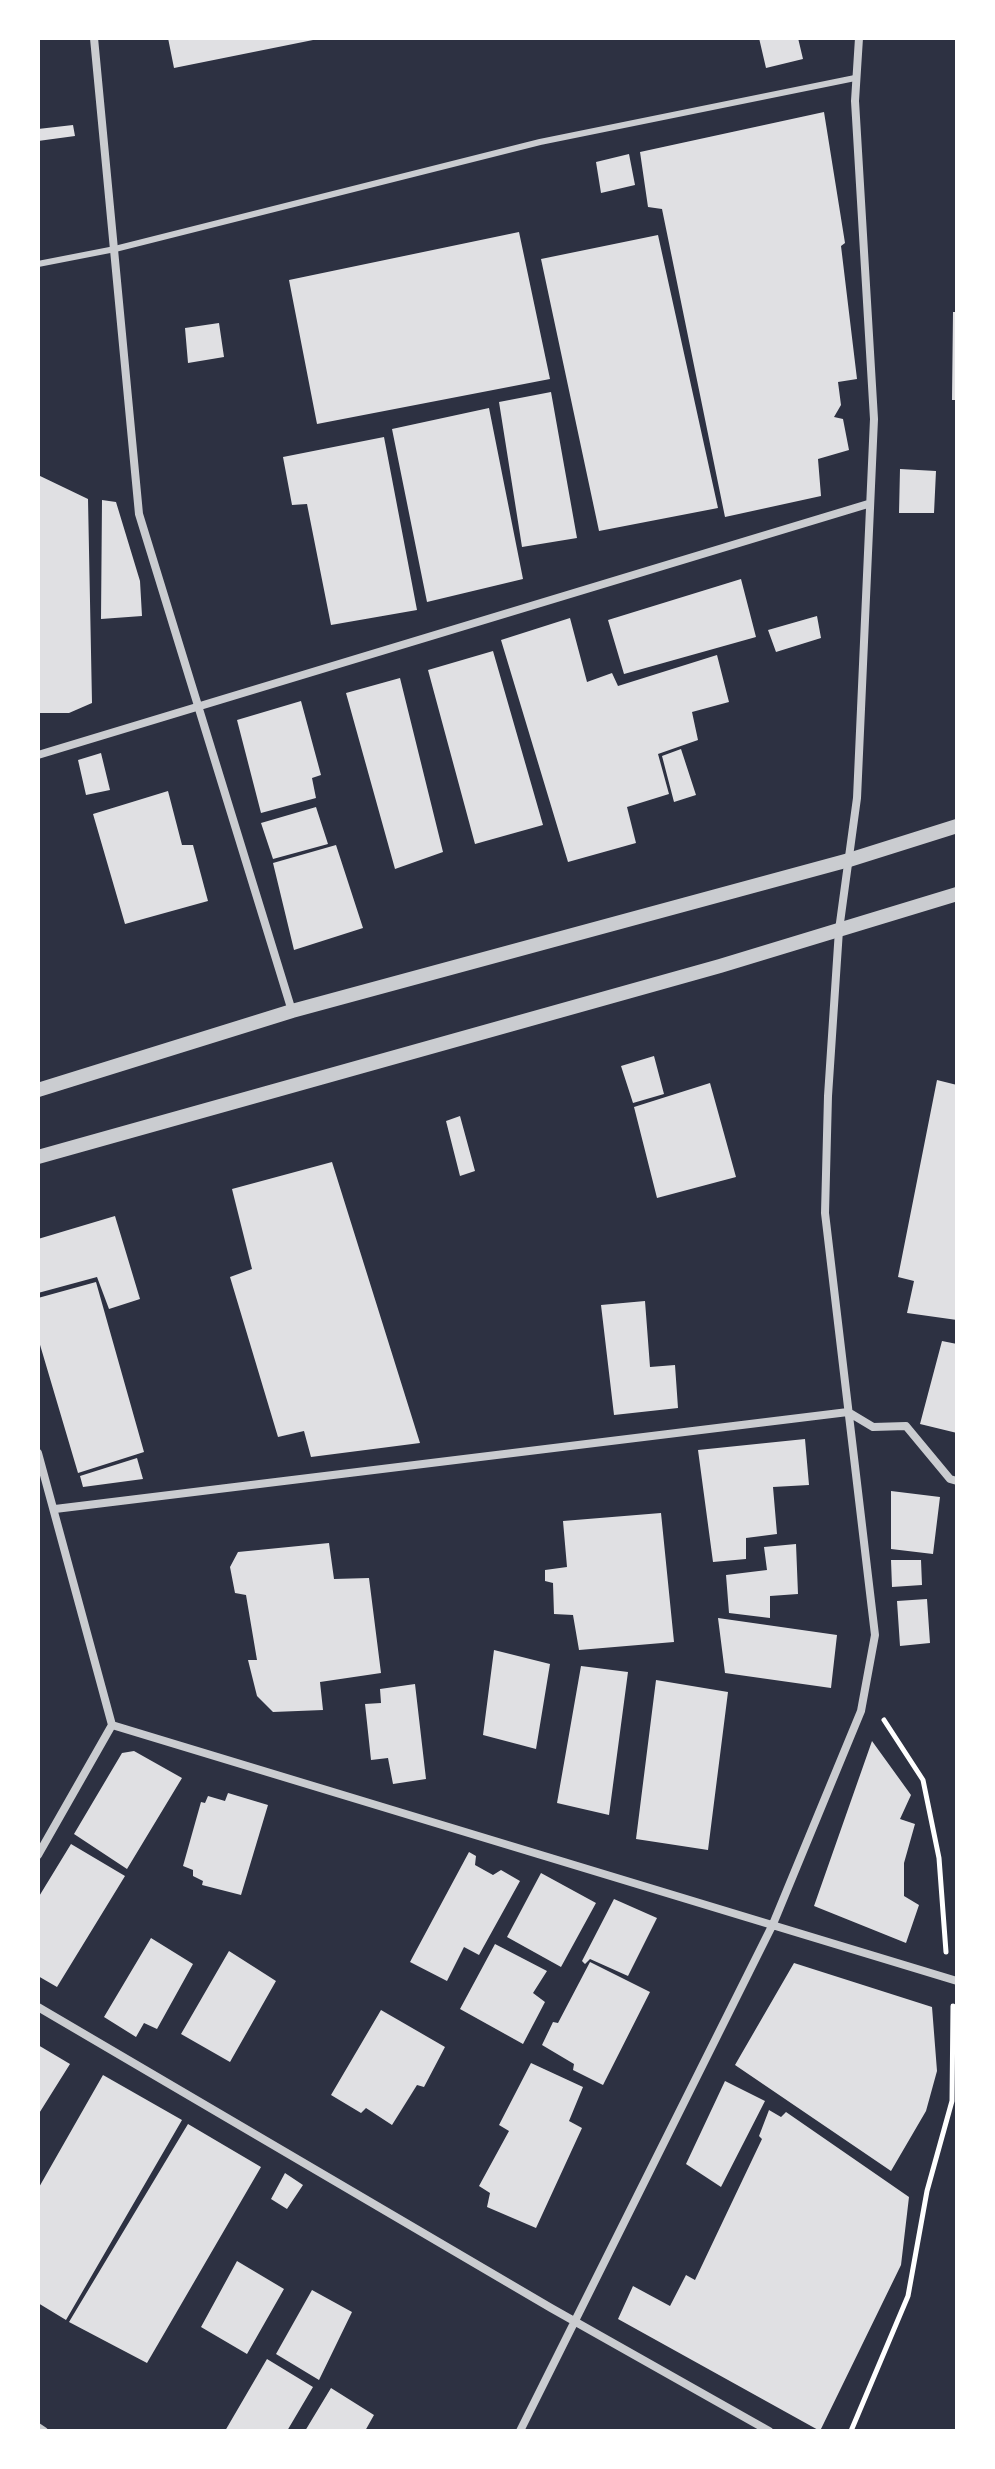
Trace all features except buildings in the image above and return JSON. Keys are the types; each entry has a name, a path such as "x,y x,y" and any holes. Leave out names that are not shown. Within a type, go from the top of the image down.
{"street":[{"path":"94,38 139,514 292,1011"},
{"path":"520,2431 773,1924 861,1711 875,1635 825,1213 828,1096 839,930 857,798 874,419 855,78 859,38"},
{"path":"38,755 868,504"},
{"path":"38,1090 292,1011 849,860 957,826"},
{"path":"38,1157 957,894"},
{"path":"55,1509 848,1412 873,1427 906,1426 950,1479 957,1481"},
{"path":"38,1453 112,1725 38,1855"},
{"path":"112,1725 955,1980"},
{"path":"38,2007 551,2308 769,2431"},
{"path":"38,2427 44,2431"}],"lane":[{"path":"38,264 115,249 540,142 855,78"}],"path":[{"path":"851,2431 908,2296 927,2191 952,2101 955,1980 945,1949 939,1858 923,1780 883,1718 861,1711"}]}
